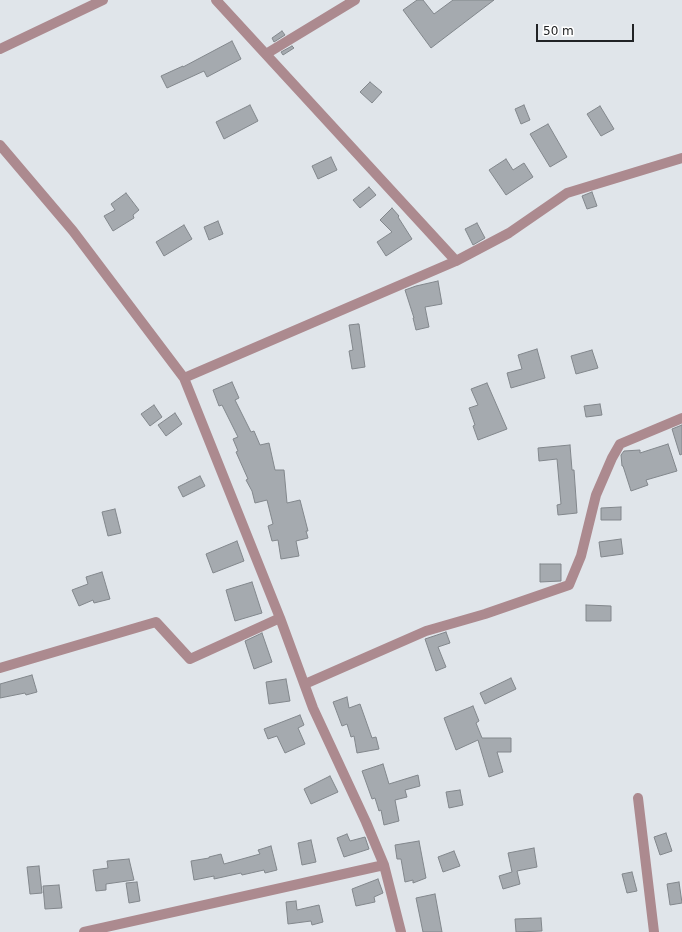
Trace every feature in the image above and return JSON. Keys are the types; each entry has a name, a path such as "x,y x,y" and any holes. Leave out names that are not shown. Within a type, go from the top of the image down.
{"street":[{"path":"0,49 103,0"},
{"path":"216,0 456,261"},
{"path":"266,54 355,0"},
{"path":"0,145 73,231 184,378 280,618 314,708 384,865 401,932"},
{"path":"184,378 456,261 509,233 566,193 682,158"},
{"path":"305,684 426,631 485,614 569,585 581,556 596,495 612,458 620,444 682,418"},
{"path":"0,668 156,622 190,659 280,618"},
{"path":"638,798 654,932"},
{"path":"84,932 384,865"}],"building":[{"path":"417,0 423,0 434,14 453,0 494,0 431,48 403,10"},
{"path":"282,31 285,35 274,42 272,38"},
{"path":"232,41 241,59 207,77 204,71 167,88 161,76 183,67"},
{"path":"292,46 294,48 283,55 281,52"},
{"path":"370,82 382,92 372,103 360,92"},
{"path":"250,105 258,121 224,139 216,122"},
{"path":"524,105 530,120 521,124 515,109"},
{"path":"600,106 614,129 601,136 587,114"},
{"path":"548,124 567,157 550,167 530,134"},
{"path":"331,157 337,170 318,179 312,166"},
{"path":"506,159 513,170 524,163 533,177 506,195 489,170"},
{"path":"369,187 376,195 360,208 353,200"},
{"path":"592,192 597,206 587,209 582,196"},
{"path":"126,193 139,210 133,215 134,218 113,231 104,216 115,210 111,204"},
{"path":"392,208 399,216 398,217 412,239 386,256 377,242 392,232 380,220"},
{"path":"218,221 223,234 209,240 204,227"},
{"path":"477,223 485,238 473,245 465,229"},
{"path":"184,225 192,239 164,256 156,242"},
{"path":"438,281 442,304 425,307 429,327 416,330 414,318 405,290"},
{"path":"359,324 365,367 352,369 349,351 353,350 349,325"},
{"path":"537,349 545,378 511,388 507,373 522,369 518,355"},
{"path":"592,350 598,368 576,374 571,356"},
{"path":"232,382 239,398 235,400 251,432 254,431 260,445 269,443 275,470 284,470 287,503 300,500 308,531 306,531 308,538 296,541 299,556 281,559 278,540 272,541 268,526 273,524 267,500 255,503 252,491 246,480 248,479 236,452 238,451 233,439 238,437 222,405 219,406 213,390"},
{"path":"487,383 507,429 478,440 469,408 478,405 471,389"},
{"path":"600,404 602,415 586,417 584,406"},
{"path":"154,405 162,417 150,426 141,414"},
{"path":"175,413 182,424 166,436 158,425"},
{"path":"682,425 682,454 680,455 672,429"},
{"path":"668,444 677,471 646,480 648,485 631,491 622,466 621,455 624,451 640,450 640,453"},
{"path":"570,445 572,470 574,470 577,513 558,515 557,505 561,504 557,459 539,461 538,448"},
{"path":"200,476 205,486 183,497 178,487"},
{"path":"621,507 621,520 601,520 601,508"},
{"path":"115,509 121,533 108,536 102,512"},
{"path":"621,539 623,554 601,557 599,542"},
{"path":"237,541 244,561 213,573 206,554"},
{"path":"540,564 561,564 561,581 540,582"},
{"path":"102,572 110,599 94,603 93,600 79,606 72,590 88,584 86,577"},
{"path":"252,582 262,613 235,621 226,590"},
{"path":"586,605 611,606 611,621 586,621"},
{"path":"446,632 450,643 438,647 446,667 436,671 425,639"},
{"path":"262,633 272,662 254,669 245,641"},
{"path":"32,675 37,692 26,695 25,693 0,698 0,684"},
{"path":"511,678 516,689 485,704 480,693"},
{"path":"286,679 290,701 269,704 266,682"},
{"path":"347,697 349,708 360,704 372,738 376,737 379,749 357,753 354,736 351,737 347,724 342,726 333,702"},
{"path":"473,706 479,721 476,723 482,738 511,738 511,752 497,752 503,772 489,777 478,740 456,750 444,718"},
{"path":"300,715 304,725 298,728 305,744 285,753 277,736 268,739 264,729"},
{"path":"383,764 389,784 418,775 420,786 405,790 407,797 395,800 399,821 384,825 381,810 379,811 375,798 372,799 362,771"},
{"path":"330,776 338,792 311,804 304,789"},
{"path":"460,790 463,805 449,808 446,792"},
{"path":"666,833 672,851 660,855 654,837"},
{"path":"347,834 350,841 365,837 369,849 344,857 337,838"},
{"path":"311,840 316,862 302,865 298,843"},
{"path":"419,841 426,878 413,883 413,880 405,882 401,859 397,859 395,845"},
{"path":"271,846 277,870 265,873 264,870 242,875 241,873 214,879 214,876 194,880 191,861 221,854 224,864 260,854 258,850"},
{"path":"534,848 537,867 517,871 520,884 503,889 499,876 512,872 508,853"},
{"path":"454,851 460,866 443,872 438,857"},
{"path":"129,859 134,880 106,884 106,890 96,891 93,870 108,868 107,861"},
{"path":"39,866 42,893 30,894 27,867"},
{"path":"632,872 637,891 627,893 622,874"},
{"path":"378,879 383,893 374,897 375,902 356,906 352,889"},
{"path":"137,882 140,901 129,903 126,883"},
{"path":"679,882 682,903 670,905 667,884"},
{"path":"59,885 62,908 45,909 43,886"},
{"path":"435,894 442,932 423,932 416,898"},
{"path":"296,901 297,910 319,905 323,922 312,925 311,921 288,924 286,902"},
{"path":"541,918 542,931 516,932 515,919"}]}
